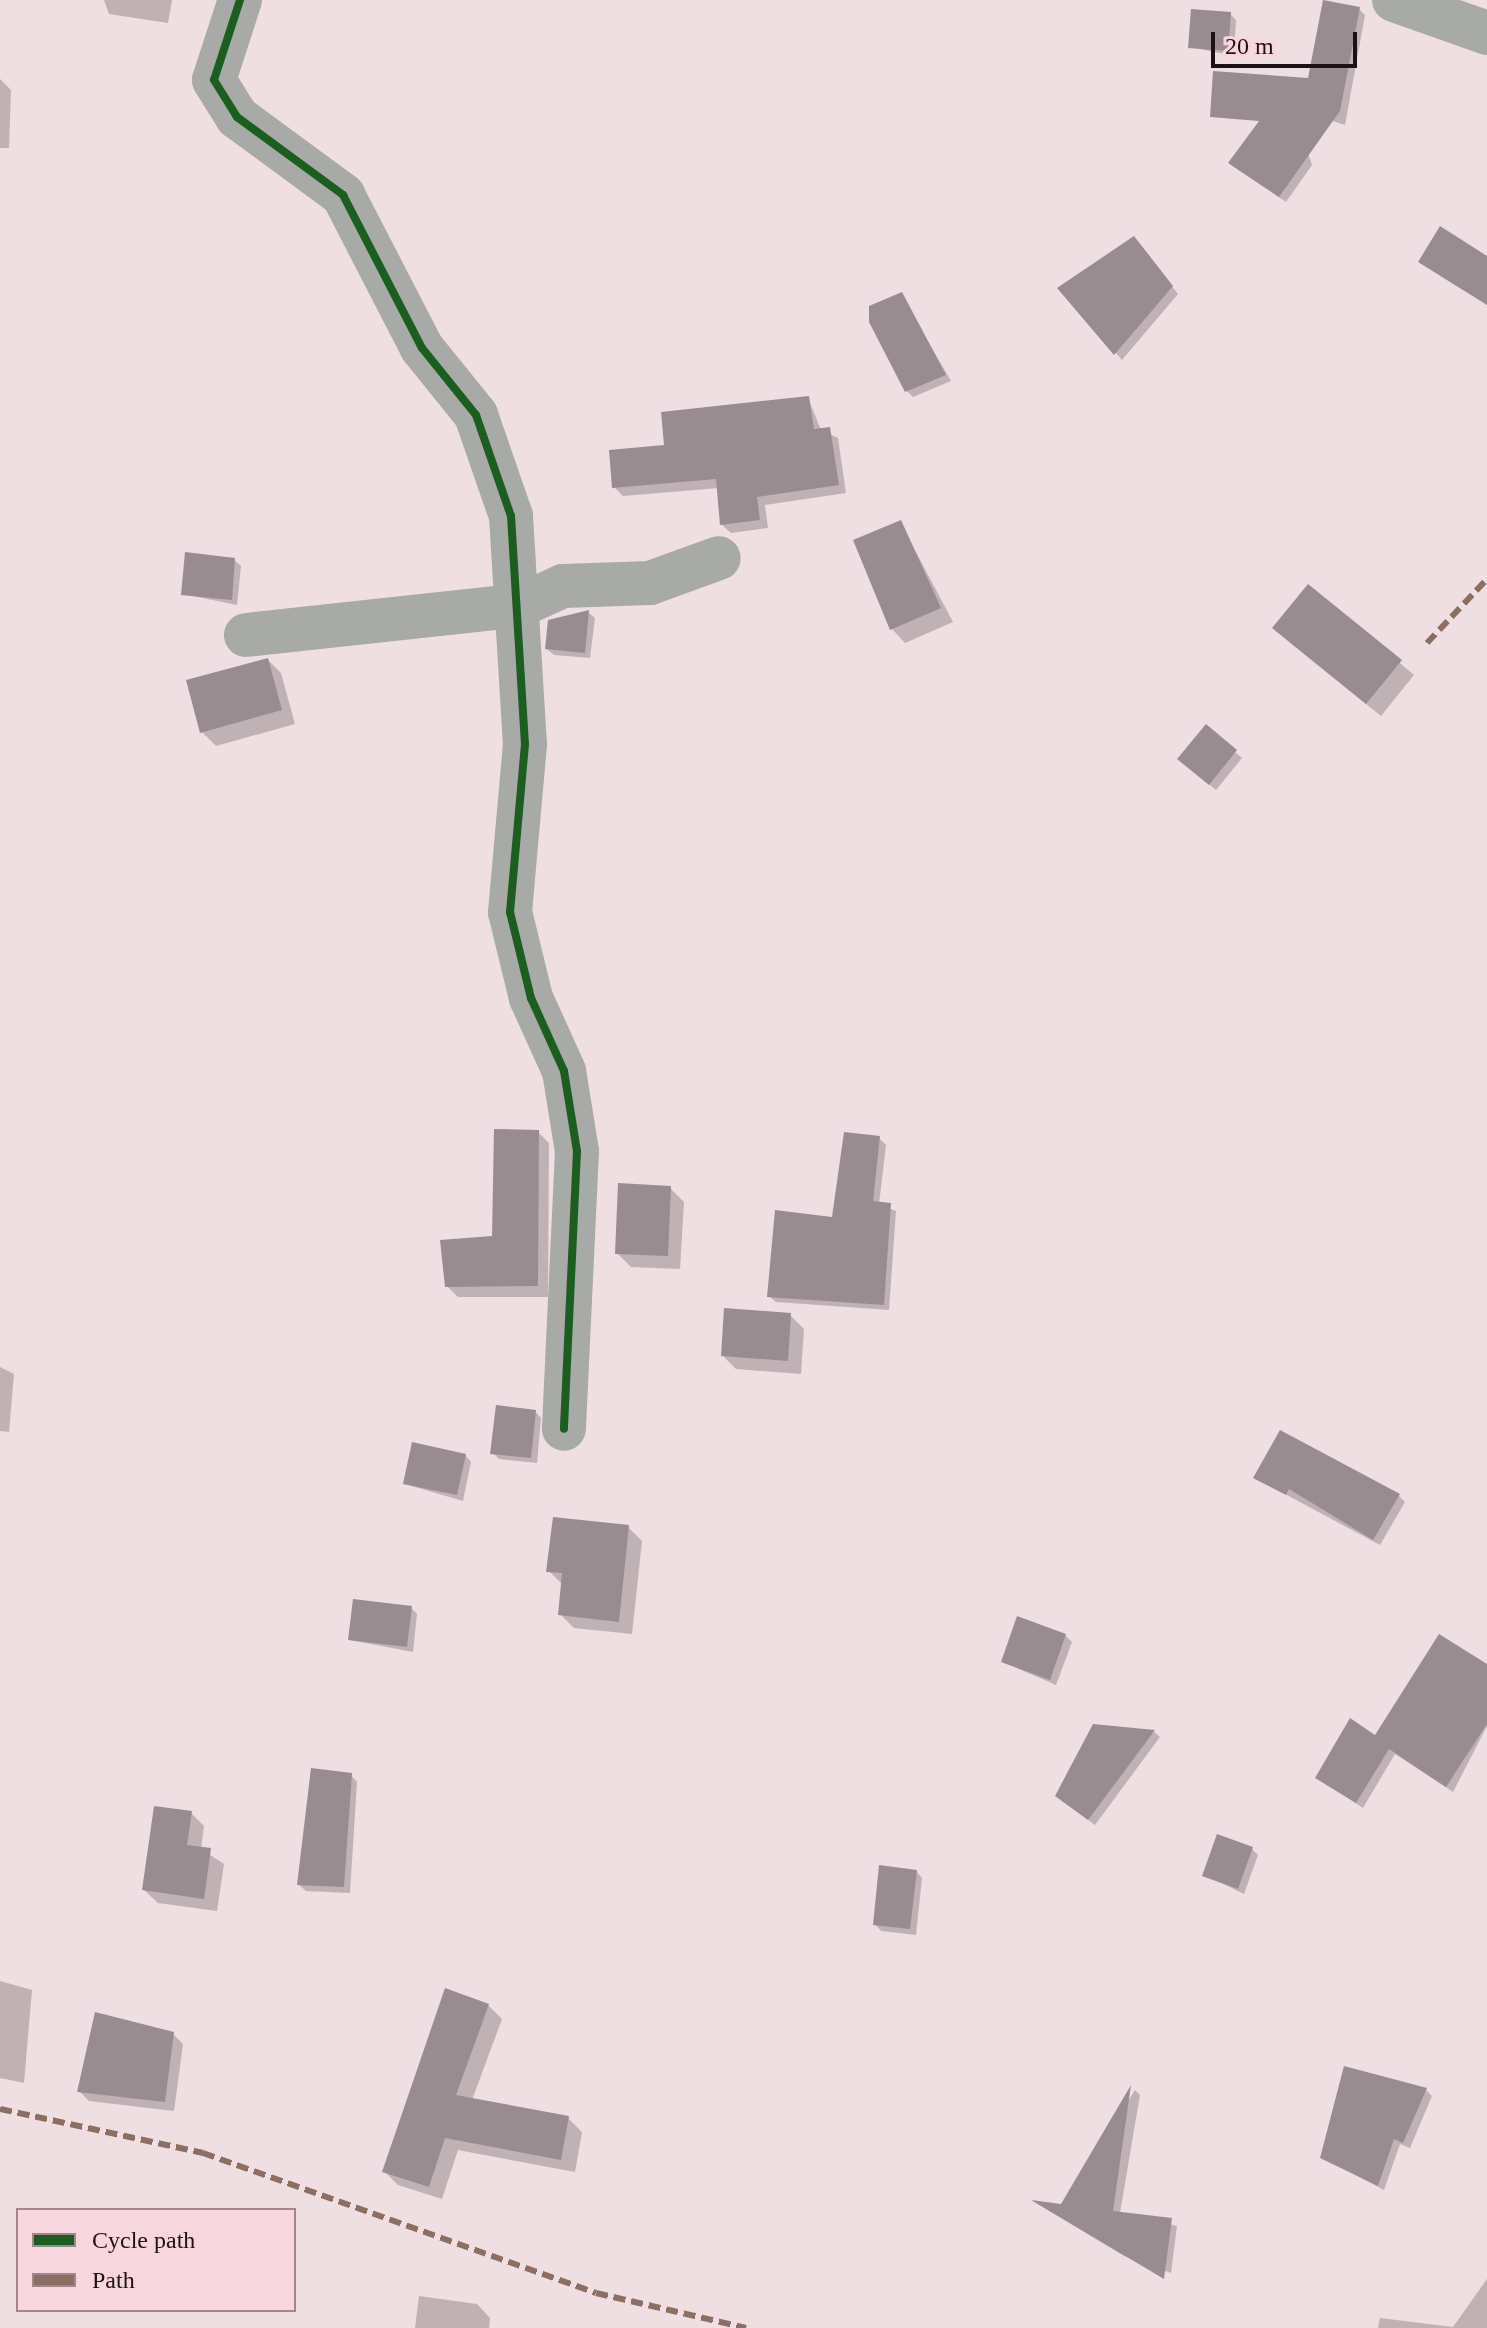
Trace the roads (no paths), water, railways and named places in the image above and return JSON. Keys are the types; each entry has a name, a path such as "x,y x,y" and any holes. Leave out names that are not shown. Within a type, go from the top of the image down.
{"street":[{"path":"240,0 214,80 237,117 343,195 422,348 476,415 511,516 521,605 523,819 510,912 531,998 564,1071 577,1151 564,1429"},
{"path":"1394,0 1487,33"},
{"path":"246,635 521,605 563,586 650,583 719,558"}]}
